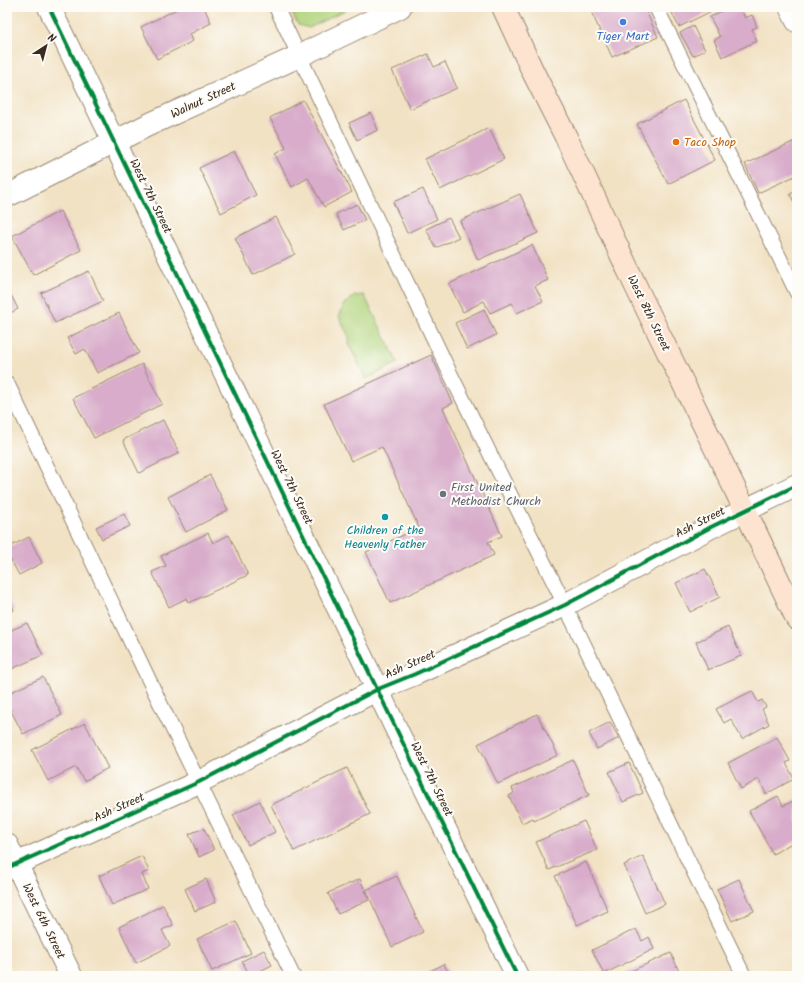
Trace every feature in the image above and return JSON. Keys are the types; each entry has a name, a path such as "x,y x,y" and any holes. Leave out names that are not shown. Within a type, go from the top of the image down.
{"main road":[{"name":"West 8th Street","path":"503,7 534,74 569,143 638,291 797,619"}],"street":[{"name":"West 7th Street","path":"49,7 403,743 517,976"},
{"name":"Walnut Street","path":"7,196 148,125 299,56 400,7"},
{"path":"790,7 797,22"},
{"name":"Ash Street","path":"10,859 199,782 378,689 564,605 711,527 797,485"},
{"name":"West 6th Street","path":"10,859 71,976"}],"lane":[{"path":"276,7 449,372 744,976"},
{"path":"656,7 797,293"},
{"path":"7,383 154,691 293,976"}],"green space":[{"path":"289,7 351,7 309,28 298,25"},
{"path":"364,295 398,363 366,379 349,345 349,337 339,317 344,304 355,296"}],"building":[{"path":"181,7 204,7 211,23 190,34 193,41 157,59 141,27"},
{"name":"Tiger Mart","path":"589,7 644,7 658,37 612,57"},
{"path":"669,7 720,7 679,27"},
{"path":"730,7 740,7 745,18 752,15 757,27 752,29 757,41 722,57 714,40 720,37 710,17"},
{"path":"693,26 705,50 693,56 680,33"},
{"path":"428,54 434,67 445,62 457,88 410,109 392,70"},
{"path":"303,100 352,192 324,207 308,178 292,187 275,154 286,148 270,118"},
{"name":"Taco Shop","path":"684,100 715,160 668,184 637,124"},
{"path":"371,113 378,130 357,140 349,123"},
{"path":"489,128 504,159 440,190 425,159"},
{"path":"797,140 797,175 758,193 745,164"},
{"path":"234,151 256,195 221,213 199,168"},
{"path":"423,189 437,219 407,233 393,202"},
{"path":"797,191 797,208 790,194"},
{"path":"520,194 538,233 478,260 460,221"},
{"path":"357,204 365,220 344,230 336,214"},
{"path":"60,211 81,250 33,275 12,236"},
{"path":"276,217 295,254 253,275 235,238"},
{"path":"449,218 459,237 436,248 426,229"},
{"path":"532,245 548,280 535,286 543,301 517,313 512,303 490,313 484,301 463,312 449,284"},
{"path":"89,271 103,301 55,323 41,293"},
{"path":"7,287 18,309 7,315"},
{"path":"484,309 496,335 467,349 455,323"},
{"path":"119,313 139,353 97,373 85,349 76,354 67,338"},
{"name":"First United Methodist Church","path":"431,355 453,403 443,408 502,536 488,542 494,555 390,603 366,552 419,528 382,447 351,461 324,404"},
{"path":"142,364 162,404 94,438 73,398"},
{"path":"163,420 179,453 139,473 123,440"},
{"path":"210,475 228,510 186,532 168,497"},
{"path":"124,514 130,526 102,539 96,527"},
{"path":"208,533 213,543 229,535 248,575 189,603 187,598 169,607 152,572 166,566 161,556"},
{"path":"29,537 42,563 19,575 7,553 7,548"},
{"path":"705,569 720,597 690,612 676,583"},
{"path":"7,595 14,610 7,614"},
{"path":"27,623 43,655 7,671 7,632"},
{"path":"728,627 741,656 708,670 696,642"},
{"path":"43,677 62,715 23,734 7,703 7,694"},
{"path":"752,691 758,702 762,700 766,707 762,709 769,724 742,739 731,719 724,723 716,709"},
{"path":"537,714 558,755 498,784 478,744"},
{"path":"610,722 619,738 597,749 589,733"},
{"path":"85,723 108,768 84,781 76,767 48,781 32,750"},
{"path":"777,737 790,761 786,763 794,779 766,794 759,779 741,789 728,763"},
{"path":"573,760 589,795 534,821 533,818 522,823 509,796 514,793 512,788"},
{"path":"629,763 643,793 623,802 609,772"},
{"path":"347,768 370,814 294,851 271,805"},
{"path":"778,796 783,806 797,799 797,840 773,854 749,811"},
{"path":"260,801 275,832 248,845 233,815"},
{"path":"584,821 597,850 549,870 536,842"},
{"path":"204,828 214,850 199,857 189,834"},
{"path":"142,856 149,871 142,874 148,889 112,905 99,876"},
{"path":"643,856 665,904 645,913 624,865"},
{"path":"586,862 608,911 577,925 555,876"},
{"path":"397,876 423,932 392,947 366,890"},
{"path":"206,879 216,902 195,911 185,889"},
{"path":"360,879 369,900 338,914 328,893"},
{"path":"739,879 754,911 732,921 717,889"},
{"path":"163,905 173,925 162,930 170,946 136,963 119,927"},
{"path":"236,921 251,953 212,971 197,939"},
{"path":"636,929 642,941 649,937 654,949 604,974 592,950"},
{"path":"264,950 272,965 250,976 242,961"},
{"path":"671,953 681,976 620,976"},
{"path":"444,964 450,976 420,976"}],"cycle path":[{"path":"49,7 403,743 517,976"},
{"path":"7,868 199,782 378,689 415,674 565,605 711,527 797,485"}],"place":[{"name":"Tiger Mart","path":"623,22"},
{"name":"Taco Shop","path":"676,142"},
{"name":"First United Methodist Church","path":"443,494"},
{"name":"Children of the Heavenly Father","path":"385,517"}]}
